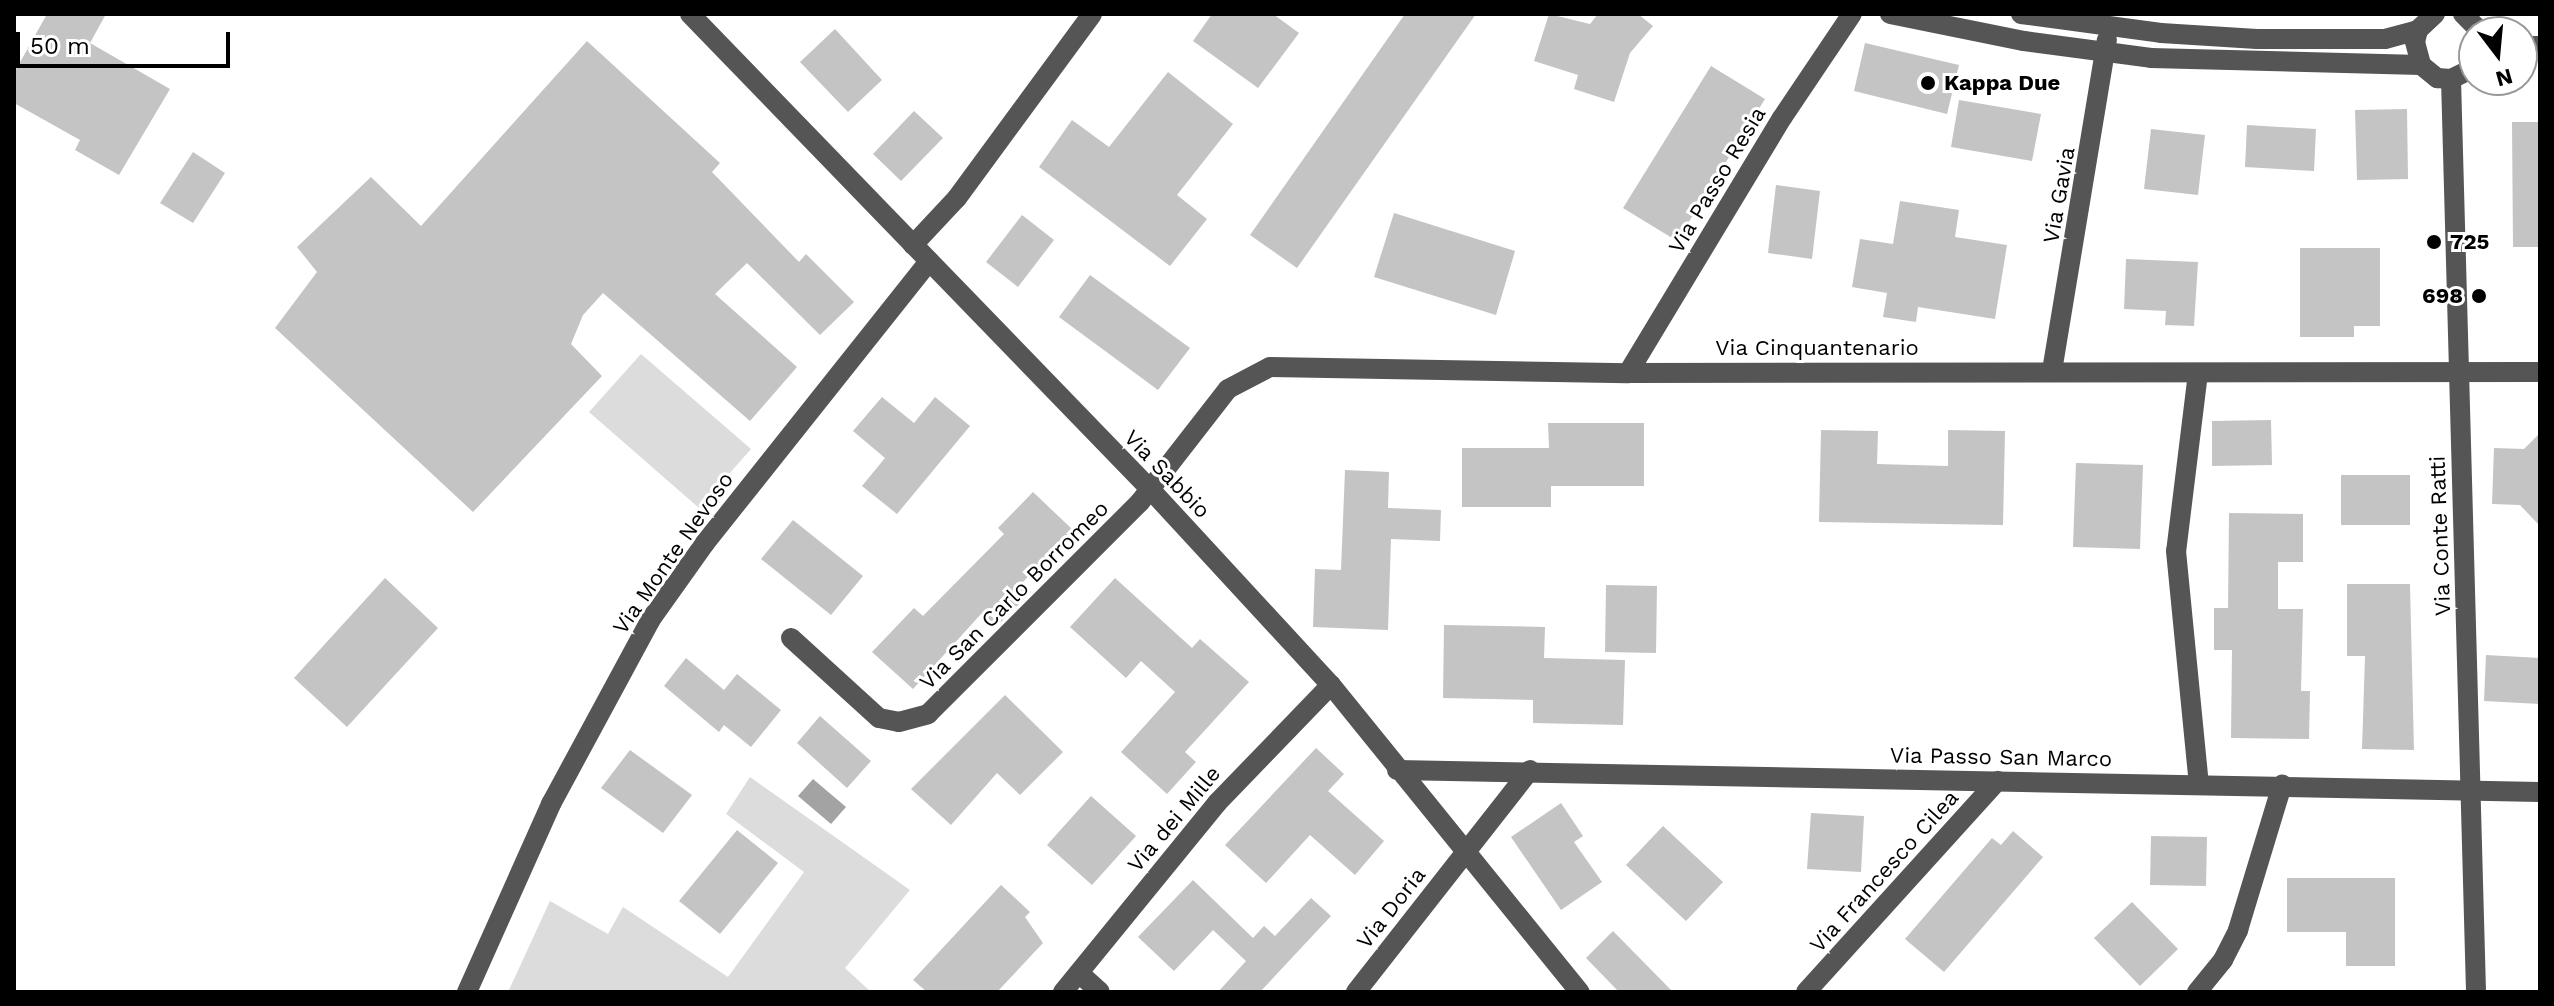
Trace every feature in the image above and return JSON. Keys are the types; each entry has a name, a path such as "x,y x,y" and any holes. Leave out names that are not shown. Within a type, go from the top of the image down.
{"street":[{"name":"Via Sabbio","path":"690,14 1150,489 1331,685 1580,992"},
{"path":"913,245 957,198 1092,14"},
{"name":"Via Passo Resia","path":"1628,373 1782,118 1852,14"},
{"path":"1890,14 2106,53 2237,63 2421,65"},
{"path":"2021,14 2109,27 2257,39 2385,39 2418,30 2435,14"},
{"name":"Via Gavia","path":"2052,371 2109,27"},
{"path":"2418,30 2415,42 2421,65 2437,78 2451,79 2458,76"},
{"name":"Via Conte Ratti","path":"2451,79 2476,992"},
{"name":"Via Monte Nevoso","path":"467,992 551,804 651,619 705,543 929,261"},
{"name":"Via Cinquantenario","path":"1150,489 1228,389 1259,370 1628,373 2540,372"},
{"path":"2198,373 2176,551 2199,784"},
{"name":"Via San Carlo Borromeo","path":"791,638 879,718 918,719 940,705 1150,489"},
{"name":"Via dei Mille","path":"1063,992 1210,811 1331,685"},
{"name":"Via Passo San Marco","path":"1397,770 1530,770 2282,785 2471,793 2540,792"},
{"path":"1465,854 1530,770"},
{"name":"Via Francesco Cilea","path":"1806,992 1997,781"},
{"path":"2197,992 2223,960 2238,930 2282,785"},
{"name":"Via Doria","path":"1356,992 1465,854"},
{"path":"1079,973 1100,992"}],"shaded area":[{"path":"641,354 751,449 699,508 589,412"},
{"path":"750,777 910,890 845,968 871,992 508,992 550,901 608,934 623,907 728,977 804,872 726,814"},
{"path":"813,779 846,807 831,824 798,796"}],"building":[{"path":"47,14 106,14 90,43 170,89 119,175 75,150 80,140 14,103 14,73"},
{"path":"1212,14 1273,14 1299,33 1258,88 1193,41"},
{"path":"1405,14 1476,14 1297,268 1250,235"},
{"path":"1549,14 1590,24 1598,14 1638,14 1653,26 1630,53 1614,102 1574,89 1578,75 1534,61"},
{"path":"835,29 882,80 848,112 800,62"},
{"path":"587,41 720,163 712,172 799,262 806,254 854,302 820,335 747,263 715,294 797,367 750,421 603,293 583,315 571,344 602,376 473,512 275,328 317,272 297,247 371,177 421,226"},
{"path":"1865,43 1959,65 1947,114 1854,91"},
{"path":"1711,66 1765,99 1677,241 1623,208"},
{"path":"1168,72 1233,124 1177,195 1207,219 1170,266 1039,167 1072,120 1109,147"},
{"path":"1959,100 2041,114 2032,161 1951,147"},
{"path":"2407,109 2408,179 2357,180 2355,110"},
{"path":"914,111 943,138 901,181 873,154"},
{"path":"2512,122 2540,122 2540,247 2513,247"},
{"path":"2247,125 2316,129 2314,171 2245,167"},
{"path":"2151,129 2205,135 2198,195 2144,189"},
{"path":"193,152 225,173 193,223 160,203"},
{"path":"1776,185 1820,191 1812,259 1768,253"},
{"path":"1900,201 1959,210 1955,237 2007,245 1995,319 1918,307 1916,322 1883,317 1887,293 1852,287 1860,239 1893,244"},
{"path":"1394,213 1515,251 1496,315 1374,277"},
{"path":"1022,215 1054,240 1018,287 986,262"},
{"path":"2300,248 2380,248 2380,326 2354,326 2354,337 2300,337"},
{"path":"2126,259 2198,262 2194,326 2165,325 2166,311 2124,309"},
{"path":"1090,275 1190,348 1158,390 1059,317"},
{"path":"882,397 914,423 935,397 970,426 897,514 862,486 885,458 853,431"},
{"path":"2271,420 2272,465 2212,466 2212,421"},
{"path":"1548,423 1644,423 1644,486 1551,486 1551,507 1462,507 1462,448 1549,448"},
{"path":"1821,430 1878,431 1877,464 1948,466 1948,430 2005,431 2003,525 1819,522"},
{"path":"2540,433 2540,526 2520,505 2492,504 2494,448 2524,449"},
{"path":"2076,463 2143,465 2140,549 2073,547"},
{"path":"1345,470 1389,472 1388,508 1441,510 1440,541 1391,539 1388,630 1313,627 1315,569 1341,570"},
{"path":"2341,475 2410,475 2410,525 2341,525"},
{"path":"1033,492 1073,530 1022,583 1031,592 995,628 981,614 913,689 872,652 914,608 923,616 1004,534 998,528"},
{"path":"2229,513 2303,514 2303,562 2278,562 2278,609 2303,609 2301,691 2310,691 2309,739 2231,738 2232,650 2214,650 2214,608 2228,608"},
{"path":"793,520 863,576 831,615 761,559"},
{"path":"385,578 438,628 347,727 294,678"},
{"path":"1115,578 1192,648 1200,639 1249,682 1185,752 1196,762 1167,794 1121,752 1175,692 1141,661 1126,678 1070,627"},
{"path":"2347,584 2410,584 2414,750 2362,749 2365,656 2347,656"},
{"path":"1606,585 1657,586 1656,653 1605,652"},
{"path":"1444,625 1545,627 1544,658 1625,660 1623,725 1533,723 1533,700 1443,698"},
{"path":"2486,655 2540,658 2540,704 2484,701"},
{"path":"686,658 724,690 737,674 781,710 751,747 724,725 719,732 664,686"},
{"path":"1005,695 1063,752 1020,795 997,773 951,825 911,789"},
{"path":"820,716 871,761 847,788 797,743"},
{"path":"1316,748 1344,774 1328,791 1384,841 1355,875 1310,835 1266,883 1225,845"},
{"path":"630,750 692,795 663,833 601,788"},
{"path":"1091,796 1136,836 1092,885 1047,845"},
{"path":"1561,803 1583,836 1574,842 1602,882 1561,910 1511,837"},
{"path":"1811,813 1864,816 1861,872 1807,869"},
{"path":"1663,826 1723,882 1686,921 1626,865"},
{"path":"737,830 778,863 720,934 679,901"},
{"path":"2013,831 2043,857 1944,972 1905,939 1992,838 2001,845"},
{"path":"2151,836 2207,837 2206,886 2150,885"},
{"path":"2287,878 2395,878 2395,966 2346,966 2346,932 2287,932"},
{"path":"1193,880 1253,938 1264,926 1275,936 1311,898 1331,916 1260,992 1218,992 1246,961 1213,930 1174,971 1138,937"},
{"path":"1001,885 1030,912 1025,917 1043,943 997,992 927,992 913,980"},
{"path":"2132,902 2178,949 2140,986 2094,938"},
{"path":"1613,931 1673,992 1619,992 1586,958"}],"place":[{"name":"Kappa Due","path":"1928,83"},
{"name":"725","path":"2434,242"},
{"name":"698","path":"2479,296"}]}
